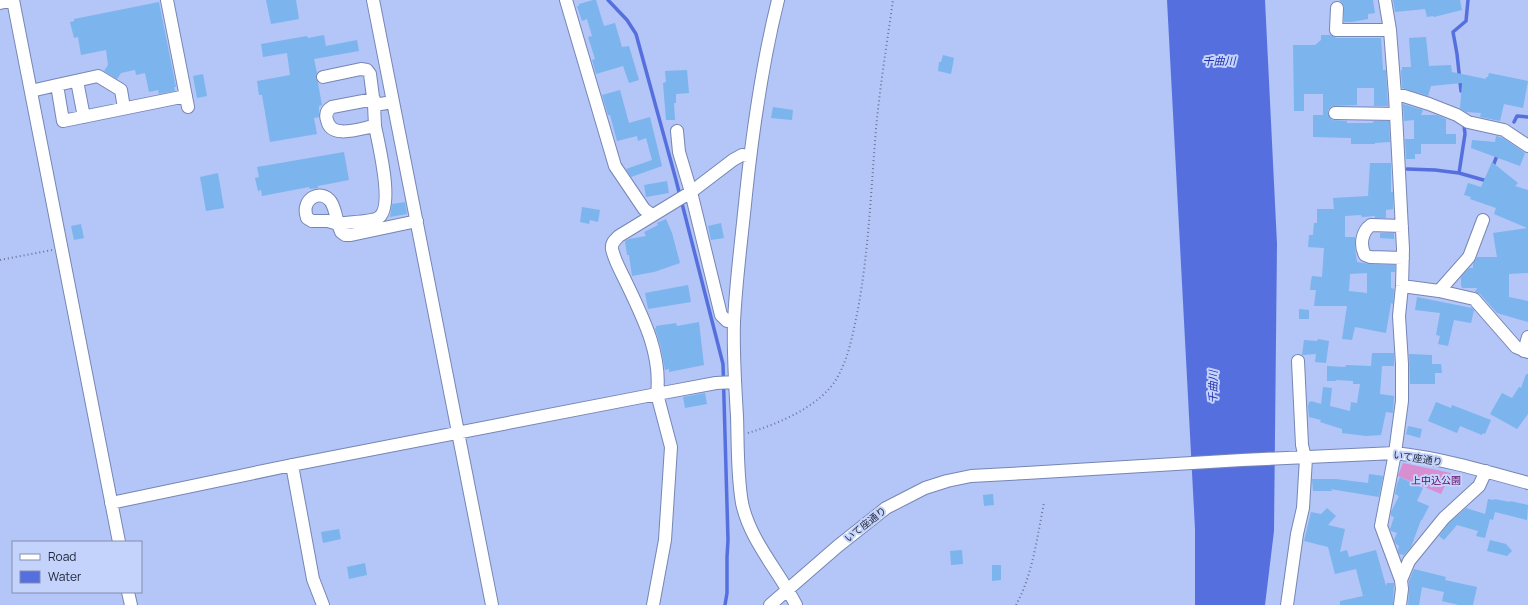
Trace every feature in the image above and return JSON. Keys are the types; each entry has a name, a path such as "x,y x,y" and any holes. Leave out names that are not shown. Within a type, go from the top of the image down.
{"street":[{"path":"0,3 13,0 119,541"},
{"path":"57,85 64,121 124,108 187,102 167,0"},
{"path":"373,0 492,605"},
{"path":"566,0 614,166 644,209 652,215"},
{"path":"778,0 763,66 755,112 727,383 738,436 738,471 743,504 750,526 796,605"},
{"path":"1384,0 1390,30 1395,95 1403,258 1399,316 1402,364 1402,401 1395,453 1381,526 1400,580 1402,589 1400,605"},
{"path":"1337,8 1336,30 1390,30"},
{"path":"323,77 361,69 367,70 370,74 374,102 375,126 386,191 384,210 378,217 338,224 340,232 345,235 351,235 417,221"},
{"path":"31,91 98,76 121,90 124,108"},
{"path":"77,81 84,117"},
{"path":"1395,95 1404,96 1429,104 1457,115 1468,122 1504,130 1528,146"},
{"path":"375,126 338,132 332,130 329,126 326,115 332,106 374,102 393,102"},
{"path":"1335,113 1396,114"},
{"path":"677,131 684,196 721,315 727,321 734,321"},
{"path":"653,605 665,540 671,447 657,394 658,386 655,354 651,335 619,268 612,247 613,242 619,236 684,196 733,160 742,155 750,156"},
{"path":"1439,291 1469,257 1483,220"},
{"path":"1402,226 1371,225 1364,233 1363,251 1365,255 1370,258 1403,258"},
{"path":"1402,286 1439,291 1474,299 1509,340 1516,347 1526,352 1528,337"},
{"path":"1287,605 1297,534 1303,508 1298,362"},
{"path":"111,502 657,394 727,383"},
{"name":"いて座通り","path":"770,605 838,546 886,508 925,488 972,476 1395,453 1415,455 1486,471 1528,483"},
{"path":"292,465 313,579 323,605"},
{"path":"1400,580 1408,561 1444,518 1479,486 1486,471"},
{"path":"128,593 131,605"}],"path":[{"path":"738,436 786,419 808,407 825,392 836,379 845,360 853,334 868,235 876,128 893,0"},
{"path":"0,260 62,248"},
{"path":"1016,605 1024,591 1044,503"}],"green space":[{"name":"上中込公園","path":"1403,463 1451,473 1441,494 1398,476"}],"water":[{"name":"千曲川","path":"1167,0 1265,0 1277,244 1274,531 1265,605 1195,605 1195,529"}],"building":[{"path":"266,0 296,0 299,19 271,24"},
{"path":"596,0 604,26 615,23 622,47 629,46 639,80 629,83 623,66 596,74 592,60 595,59 588,37 592,36 587,19 582,21 577,6"},
{"path":"1339,0 1373,0 1375,13 1368,14 1368,19 1344,22 1344,8 1343,4"},
{"path":"1393,0 1460,0 1462,10 1434,17 1427,17 1425,9 1395,12"},
{"path":"159,2 176,87 174,87 175,91 159,94 158,90 149,92 145,73 136,75 135,70 121,73 117,79 104,71 108,65 106,50 81,55 78,37 74,38 70,22 74,21 74,19"},
{"path":"324,35 326,46 357,40 359,51 314,59 317,73 316,78 322,105 319,106 319,117 314,118 317,134 270,142 262,95 259,95 257,81 290,75 287,53 263,57 261,44 307,36 308,38"},
{"path":"1321,35 1331,35 1336,38 1381,38 1383,70 1386,70 1388,106 1374,106 1374,88 1357,88 1357,105 1332,106 1328,110 1328,113 1332,120 1347,121 1347,123 1389,121 1390,142 1375,144 1351,144 1351,138 1313,137 1313,115 1323,115 1323,94 1304,94 1304,111 1294,111 1293,45 1315,45 1321,40"},
{"path":"1426,37 1429,66 1451,65 1452,72 1486,79 1489,73 1528,81 1523,108 1504,104 1500,121 1480,117 1481,113 1466,112 1460,108 1462,83 1431,86 1428,96 1402,88 1402,67 1411,67 1409,38"},
{"path":"943,55 954,58 951,74 938,71 939,62 941,62"},
{"path":"687,70 689,93 676,94 676,103 674,103 675,120 666,120 663,83 666,82 665,71"},
{"path":"203,74 207,96 197,98 193,76"},
{"path":"620,90 629,123 650,117 662,166 631,177 626,169 652,160 646,138 638,141 637,136 617,141 610,115 608,115 602,95"},
{"path":"1403,104 1423,110 1421,115 1437,115 1446,119 1446,134 1456,134 1456,144 1421,144 1421,154 1415,154 1415,159 1406,159 1405,139 1414,139 1414,120 1404,121"},
{"path":"773,107 793,110 792,120 771,118"},
{"path":"1496,136 1503,138 1525,153 1520,166 1471,148 1472,140 1495,142"},
{"path":"344,152 349,180 318,186 318,188 310,189 309,187 262,196 261,190 258,191 255,178 259,177 257,167"},
{"path":"1492,162 1518,183 1515,186 1528,190 1528,273 1509,274 1509,297 1528,301 1528,322 1497,313 1480,294 1475,292 1477,288 1462,288 1461,285 1461,277 1469,268 1473,268 1473,264 1477,257 1497,257 1493,233 1527,228 1494,214 1496,208 1470,199 1471,197 1464,195 1468,183 1481,187"},
{"path":"1370,163 1391,163 1391,192 1393,192 1393,209 1386,210 1386,218 1375,218 1375,216 1362,217 1361,215 1345,216 1345,237 1355,237 1357,262 1395,265 1395,272 1391,272 1391,288 1394,289 1393,304 1391,303 1386,333 1355,327 1352,340 1342,339 1347,306 1314,306 1316,290 1310,290 1311,281 1312,276 1322,277 1324,248 1308,247 1309,235 1313,235 1314,223 1317,223 1317,209 1334,209 1333,198 1368,196","holes":["1367,273 1367,293 1349,291 1350,274"]},
{"path":"218,173 224,208 206,211 200,177"},
{"path":"667,181 669,193 646,197 644,185"},
{"path":"405,202 407,214 390,217 392,204"},
{"path":"582,207 600,210 598,222 590,220 589,224 580,222"},
{"path":"666,219 672,233 680,263 654,272 632,276 625,241 646,236 644,232"},
{"path":"721,223 724,238 711,240 708,226"},
{"path":"81,224 84,238 74,240 71,226"},
{"path":"1380,233 1394,233 1394,239 1380,238"},
{"path":"688,285 691,302 648,309 645,293"},
{"path":"1417,297 1472,308 1474,310 1471,323 1454,320 1448,346 1438,344 1440,336 1436,335 1440,313 1415,310"},
{"path":"1299,309 1309,310 1309,319 1299,319"},
{"path":"699,322 704,365 669,372 669,369 665,370 661,348 655,328 656,326 676,323 677,326"},
{"path":"1318,339 1329,341 1326,363 1315,362 1316,354 1302,355 1304,340 1317,341"},
{"path":"1372,353 1394,353 1394,366 1382,366 1380,394 1394,396 1394,398 1393,413 1386,412 1381,435 1366,436 1342,433 1342,429 1320,422 1321,420 1309,417 1309,402 1311,401 1321,404 1323,387 1332,388 1330,406 1350,411 1351,402 1357,403 1360,384 1353,384 1353,381 1327,381 1327,366 1371,366"},
{"path":"1409,354 1432,355 1432,364 1441,364 1442,373 1435,373 1435,384 1410,384"},
{"path":"1526,374 1528,374 1528,414 1517,429 1490,414 1502,393 1512,398 1519,387 1521,388"},
{"path":"705,393 707,404 685,408 683,397"},
{"path":"1436,402 1451,408 1452,405 1491,420 1485,434 1483,433 1482,435 1460,426 1457,433 1428,421"},
{"path":"1408,426 1422,429 1420,438 1406,434"},
{"path":"1369,474 1383,476 1379,497 1330,489 1333,491 1313,491 1312,479 1336,479 1368,483"},
{"path":"1400,477 1423,488 1417,501 1429,506 1421,520 1411,547 1404,555 1399,554 1399,546 1394,540 1397,533 1391,531 1390,529 1394,517 1391,516 1391,512 1399,496 1395,494"},
{"path":"993,494 994,505 984,506 983,495"},
{"path":"1488,499 1510,501 1528,505 1527,520 1495,512 1493,520 1490,519 1485,538 1476,536 1478,531 1457,525 1444,540 1439,536 1449,523 1466,508 1485,514"},
{"path":"1327,508 1336,516 1328,525 1345,529 1340,552 1347,550 1349,557 1376,550 1386,586 1387,583 1394,583 1393,605 1340,605 1340,601 1363,596 1356,569 1335,574 1328,547 1304,541 1311,512 1321,514"},
{"path":"339,529 341,539 323,543 321,532"},
{"path":"1490,540 1506,544 1512,551 1507,556 1487,551"},
{"path":"962,550 963,564 951,565 950,551"},
{"path":"365,563 367,575 349,579 347,567"},
{"path":"992,565 1001,565 1001,580 992,581"},
{"path":"1414,569 1446,577 1445,580 1477,587 1473,605 1459,605 1442,601 1444,592 1422,587 1419,605 1408,605 1409,581"}],"waterway":[{"path":"608,0 627,20 636,34 676,180 723,364 728,540 727,593 725,605"},
{"path":"1461,91 1453,32 1466,21 1468,0"},
{"path":"1514,122 1517,116 1528,117"},
{"path":"1407,169 1459,173 1465,134 1464,125"},
{"path":"1493,166 1498,153"},
{"path":"1459,173 1487,181"}]}
